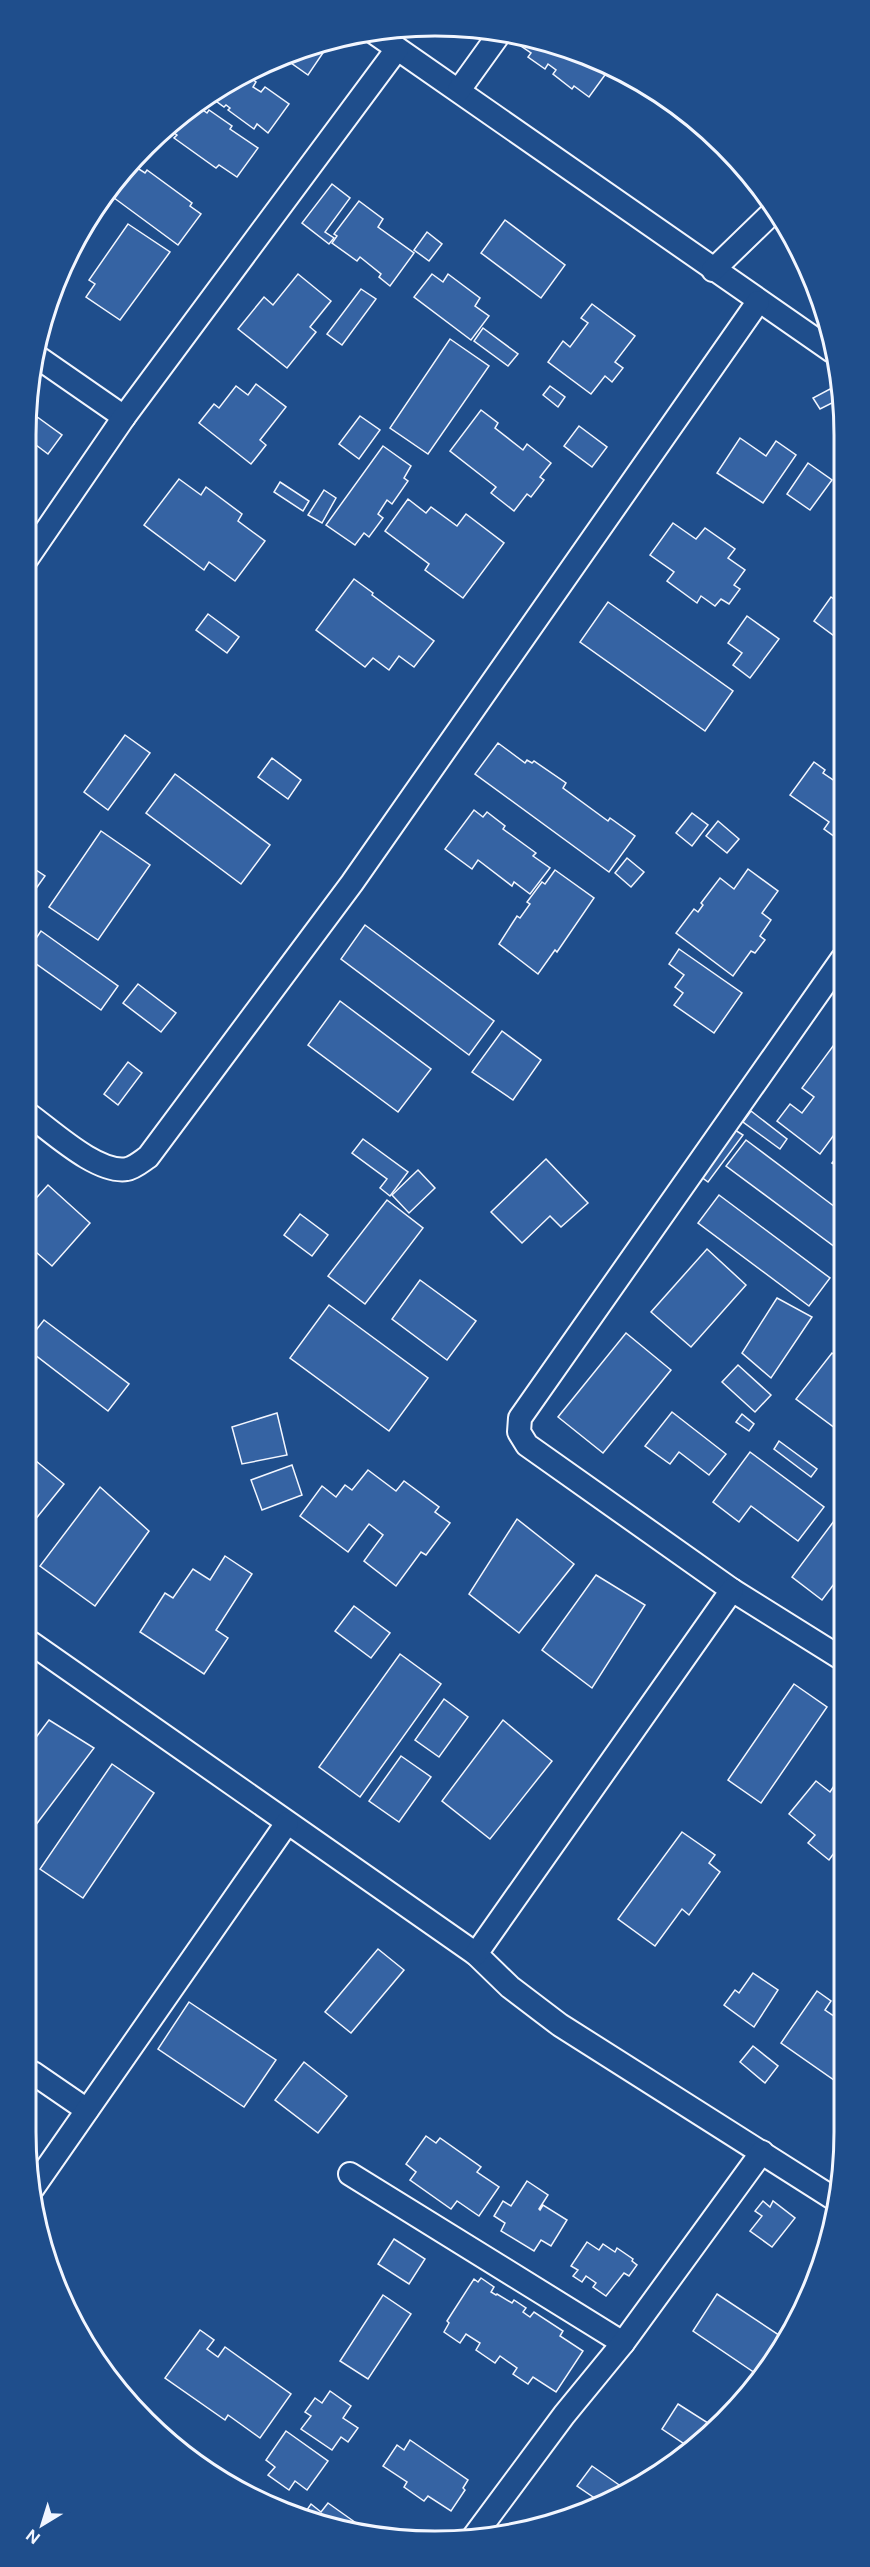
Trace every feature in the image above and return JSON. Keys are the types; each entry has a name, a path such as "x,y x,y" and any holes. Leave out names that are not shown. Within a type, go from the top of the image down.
{"street":[{"path":"383,39 823,345"},
{"path":"459,90 495,40"},
{"path":"36,545 124,417 397,49"},
{"path":"713,270 769,216"},
{"path":"36,1120 88,1157 108,1168 128,1169 148,1157 352,883 758,302"},
{"path":"43,361 124,417"},
{"path":"834,970 520,1418 519,1432 527,1445 732,1590 834,1654"},
{"path":"476,1954 732,1590"},
{"path":"36,1647 476,1954 510,1987 560,2025 829,2195"},
{"path":"39,2180 287,1823"},
{"path":"36,2075 87,2110"},
{"path":"480,2529 564,2415 622,2343 762,2152"},
{"path":"350,2174 622,2343"}],"building":[{"path":"521,46 563,57 605,74 589,97 574,86 572,89 553,74 556,70 548,64 545,69 528,57 531,53"},
{"path":"323,52 308,75 291,63"},
{"path":"253,80 256,82 253,87 261,92 265,87 289,104 268,133 257,124 254,129 228,110 230,108 226,105 224,107 216,101"},
{"path":"203,110 207,113 209,110 232,126 230,129 258,148 237,177 219,165 216,168 174,138 177,135 174,133 192,118"},
{"path":"138,169 145,173 147,170 192,203 190,206 201,214 178,245 114,198"},
{"path":"332,184 350,198 325,232 334,238 329,244 302,223"},
{"path":"359,201 383,219 378,227 414,253 390,286 379,277 381,274 360,257 357,261 332,243 337,236 334,234"},
{"path":"505,220 565,265 541,298 481,253"},
{"path":"128,224 170,252 120,320 86,297 95,284 89,280"},
{"path":"427,232 442,244 429,261 414,250"},
{"path":"298,274 331,301 310,327 316,332 287,368 238,329 264,297 273,305"},
{"path":"432,274 443,282 448,274 480,298 475,306 489,316 471,340 414,297"},
{"path":"361,289 376,299 342,345 327,334"},
{"path":"592,304 635,336 615,362 623,368 612,382 605,376 591,394 548,362 563,341 570,347 588,323 581,318"},
{"path":"483,328 518,354 508,366 474,341"},
{"path":"450,339 489,366 428,454 390,428"},
{"path":"256,384 286,407 260,440 266,445 251,464 199,423 214,404 219,408 236,386 248,395"},
{"path":"550,386 565,397 558,407 543,395"},
{"path":"830,389 833,403 820,409 813,398"},
{"path":"481,410 498,423 495,428 523,450 527,444 551,463 540,477 544,480 531,497 527,494 514,511 491,493 496,487 450,451"},
{"path":"360,416 380,430 359,459 339,444"},
{"path":"37,417 62,435 48,454 36,445"},
{"path":"579,426 607,447 592,467 564,446"},
{"path":"740,438 766,456 776,441 796,455 763,503 717,473"},
{"path":"383,446 411,466 404,478 408,481 392,504 387,500 378,514 383,518 369,537 364,533 355,545 326,525"},
{"path":"808,463 832,480 810,510 787,494"},
{"path":"179,479 201,495 206,487 242,514 238,521 265,541 235,581 209,562 204,570 144,525"},
{"path":"280,482 309,501 303,511 274,492"},
{"path":"324,490 336,498 322,523 308,515"},
{"path":"408,499 426,513 431,507 457,526 466,514 504,543 463,598 425,570 429,564 385,531"},
{"path":"673,523 696,539 705,528 735,549 728,558 745,570 734,585 740,589 729,604 721,599 715,606 701,596 697,603 667,581 674,572 650,555"},
{"path":"354,579 434,641 414,667 399,656 389,670 373,658 365,667 316,630"},
{"path":"831,597 834,599 834,636 814,621"},
{"path":"608,602 733,691 705,731 580,642"},
{"path":"208,614 239,637 227,653 196,630"},
{"path":"747,616 779,639 750,678 733,665 742,653 728,643"},
{"path":"125,735 150,753 108,810 84,792"},
{"path":"498,743 525,763 527,760 532,763 534,761 566,783 563,788 608,821 610,818 635,836 609,872 475,774"},
{"path":"272,758 301,780 288,799 258,777"},
{"path":"814,762 825,770 823,773 834,781 834,836 824,829 829,822 790,795"},
{"path":"175,774 270,845 241,884 146,813"},
{"path":"474,810 483,817 487,812 505,826 503,829 536,853 533,856 550,868 530,894 514,882 512,886 478,860 472,869 445,849"},
{"path":"692,813 708,825 692,846 676,833"},
{"path":"718,821 739,839 727,853 706,836"},
{"path":"101,831 150,865 98,940 49,907"},
{"path":"627,858 644,872 631,887 615,873"},
{"path":"748,869 778,891 762,913 771,920 760,936 765,940 755,953 751,951 733,976 676,933 694,909 698,912 703,905 701,903 720,878 734,889"},
{"path":"36,870 45,876 36,889"},
{"path":"555,870 594,898 557,952 555,950 538,974 499,944 517,916 520,918 530,904 527,902 542,882 545,884"},
{"path":"365,925 494,1021 469,1055 341,959"},
{"path":"41,931 118,986 101,1010 36,964 36,938"},
{"path":"679,949 742,993 714,1033 674,1005 683,993 675,987 684,975 669,964"},
{"path":"138,984 176,1013 161,1032 123,1003"},
{"path":"340,1001 431,1069 398,1112 308,1045"},
{"path":"502,1031 541,1060 513,1100 472,1072"},
{"path":"834,1045 834,1135 820,1154 777,1121 790,1104 802,1113 814,1097 802,1088"},
{"path":"128,1062 142,1073 118,1105 104,1094"},
{"path":"751,1111 787,1139 780,1149 743,1122"},
{"path":"735,1130 743,1135 708,1182 700,1176"},
{"path":"363,1139 408,1172 390,1196 380,1188 387,1179 352,1153"},
{"path":"746,1140 834,1206 834,1246 726,1166"},
{"path":"546,1159 588,1203 561,1227 550,1216 522,1243 491,1212"},
{"path":"418,1170 435,1188 409,1213 392,1195"},
{"path":"48,1185 90,1223 52,1266 36,1252 36,1198"},
{"path":"719,1195 830,1278 809,1306 698,1223"},
{"path":"387,1200 423,1228 365,1304 328,1276"},
{"path":"300,1214 328,1235 312,1256 284,1235"},
{"path":"707,1249 746,1285 691,1347 651,1312"},
{"path":"420,1280 476,1321 447,1360 392,1319"},
{"path":"777,1298 812,1317 771,1378 742,1353"},
{"path":"329,1305 428,1378 389,1431 290,1358"},
{"path":"44,1320 129,1384 108,1411 36,1356 36,1330"},
{"path":"626,1333 671,1370 603,1453 558,1417"},
{"path":"832,1353 834,1354 834,1427 796,1399"},
{"path":"738,1365 771,1395 755,1412 722,1382"},
{"path":"672,1412 726,1454 709,1475 679,1452 670,1464 645,1446"},
{"path":"277,1413 287,1455 242,1464 232,1427"},
{"path":"742,1414 754,1424 749,1431 736,1422"},
{"path":"779,1441 817,1469 811,1477 774,1449"},
{"path":"750,1452 824,1507 798,1541 751,1506 739,1522 713,1502"},
{"path":"36,1461 64,1484 36,1519"},
{"path":"292,1465 302,1495 262,1510 251,1480"},
{"path":"368,1470 396,1491 404,1481 439,1507 435,1512 450,1523 426,1555 421,1552 396,1586 364,1561 383,1535 369,1524 348,1552 300,1516 322,1486 336,1497 345,1485 352,1490"},
{"path":"100,1487 149,1531 95,1606 40,1566"},
{"path":"517,1519 574,1564 519,1633 469,1594"},
{"path":"834,1521 834,1584 822,1600 792,1577"},
{"path":"225,1556 252,1574 216,1630 228,1638 204,1674 140,1632 165,1593 173,1598 193,1569 210,1580"},
{"path":"596,1575 645,1605 592,1688 542,1650"},
{"path":"354,1606 390,1633 371,1658 335,1631"},
{"path":"400,1654 441,1684 360,1797 319,1767"},
{"path":"794,1684 827,1707 761,1803 728,1780"},
{"path":"444,1699 468,1717 439,1757 415,1740"},
{"path":"49,1720 94,1748 36,1825 36,1737"},
{"path":"503,1720 552,1761 490,1839 442,1801"},
{"path":"401,1756 431,1777 399,1822 369,1801"},
{"path":"112,1764 154,1793 83,1898 40,1869"},
{"path":"816,1781 830,1792 834,1786 834,1853 829,1860 808,1843 815,1835 789,1814"},
{"path":"682,1832 715,1855 709,1863 720,1872 689,1915 682,1909 655,1946 618,1919"},
{"path":"378,1949 404,1970 351,2033 325,2012"},
{"path":"753,1973 778,1990 754,2027 724,2005 735,1990 739,1993"},
{"path":"817,1991 831,2001 825,2010 834,2016 834,2080 781,2043"},
{"path":"189,2002 276,2060 244,2107 158,2049"},
{"path":"753,2046 778,2066 765,2083 740,2062"},
{"path":"304,2062 347,2096 318,2133 275,2100"},
{"path":"426,2136 436,2143 440,2138 481,2167 477,2172 499,2187 479,2216 457,2201 451,2209 410,2180 416,2172 406,2164"},
{"path":"527,2181 548,2195 540,2210 543,2205 567,2220 551,2246 541,2240 534,2251 501,2231 505,2223 494,2216 503,2201 511,2206"},
{"path":"763,2201 770,2207 773,2201 795,2218 772,2247 750,2231 762,2216 755,2211"},
{"path":"394,2239 425,2259 409,2284 378,2264"},
{"path":"587,2242 599,2250 603,2244 615,2252 617,2248 633,2259 632,2261 637,2265 629,2276 624,2273 606,2296 593,2287 596,2283 586,2276 582,2282 573,2276 578,2270 571,2266"},
{"path":"481,2278 494,2287 491,2292 512,2303 514,2300 526,2308 523,2312 530,2317 534,2312 563,2331 560,2336 583,2351 556,2392 533,2377 528,2384 513,2374 517,2368 500,2356 495,2363 476,2350 480,2343 466,2334 460,2343 444,2332 449,2323 447,2321 474,2279 478,2282"},
{"path":"717,2294 779,2335 754,2372 693,2331"},
{"path":"383,2295 411,2314 368,2379 340,2361"},
{"path":"200,2330 214,2340 207,2349 218,2357 225,2347 291,2394 260,2438 228,2415 225,2420 165,2378"},
{"path":"330,2391 351,2406 343,2418 358,2428 348,2442 341,2437 332,2450 301,2429 311,2416 305,2412 315,2398 322,2403"},
{"path":"678,2404 708,2423 684,2444 662,2429"},
{"path":"286,2431 328,2461 307,2490 295,2481 289,2490 268,2475 275,2467 266,2460"},
{"path":"410,2440 468,2480 463,2488 465,2490 451,2511 428,2496 424,2501 404,2487 407,2482 383,2466 397,2445 404,2450"},
{"path":"592,2466 620,2485 594,2498 577,2486"},
{"path":"328,2503 356,2523 307,2510 311,2504 321,2512"}]}
